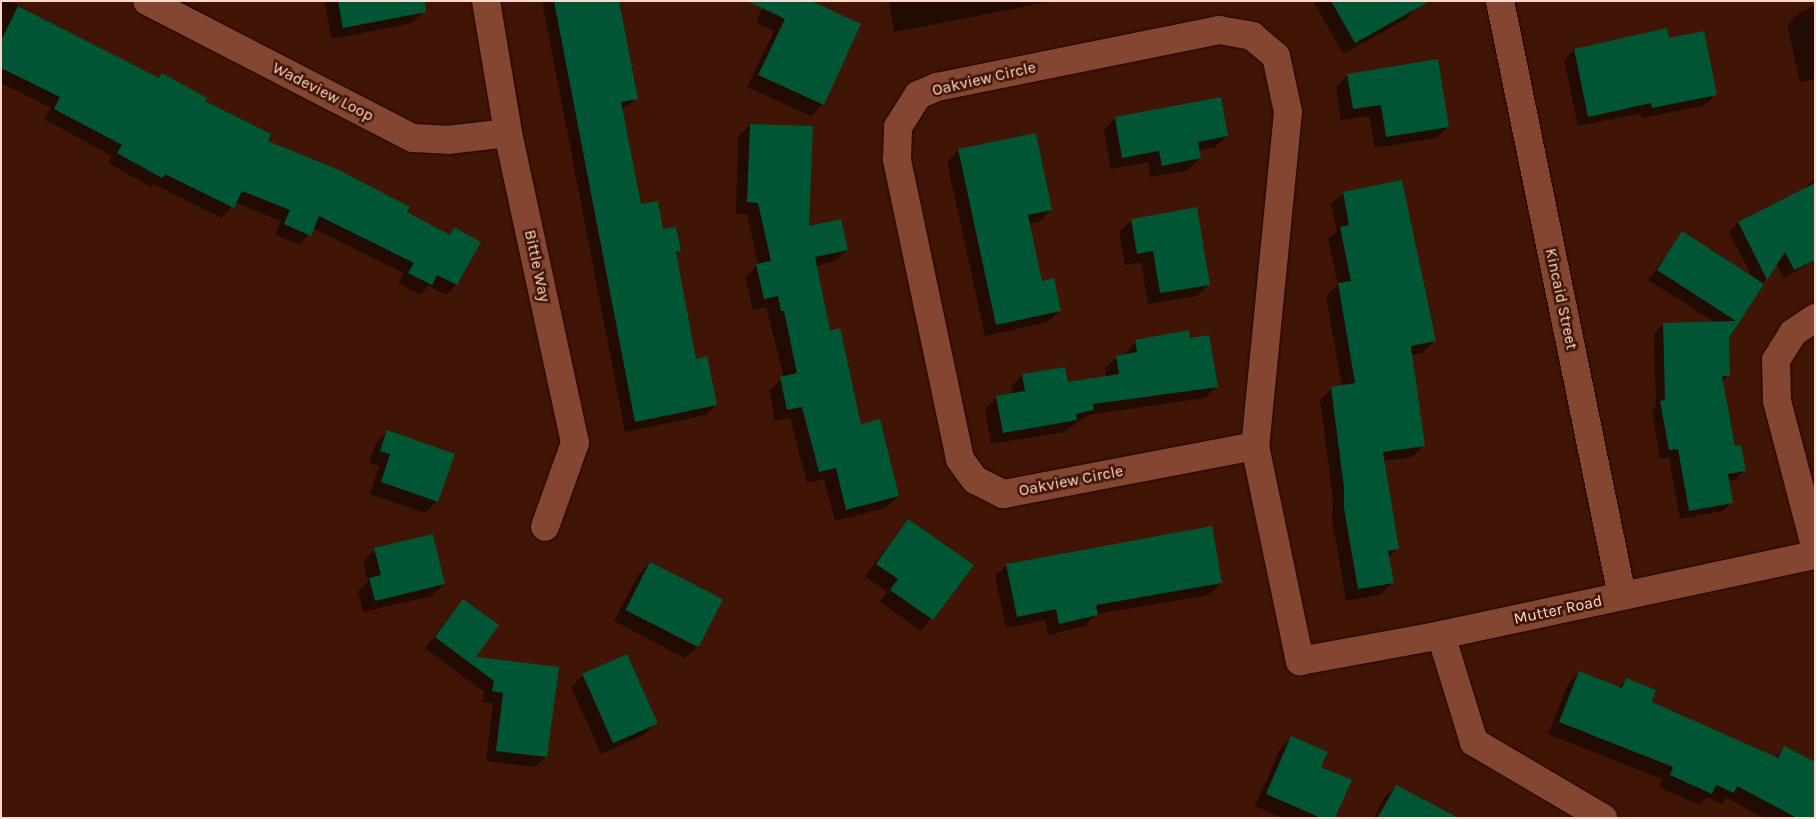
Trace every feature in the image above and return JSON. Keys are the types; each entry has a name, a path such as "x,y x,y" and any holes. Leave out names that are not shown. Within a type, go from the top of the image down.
{"street":[{"name":"Wadeview Loop","path":"148,1 413,138 448,140 508,133"},
{"name":"Bittle Way","path":"486,1 508,133 575,443 545,527"},
{"name":"Kincaid Street","path":"1500,1 1622,596"},
{"name":"Oakview Circle","path":"1255,446 1003,494 975,480 960,459 898,159 898,127 918,95 937,87 1219,30 1252,36 1276,56 1288,112 1255,446 1300,661"},
{"path":"1815,318 1793,332 1776,360 1777,401 1815,546"},
{"name":"Mutter Road","path":"1300,661 1441,635 1815,555"},
{"path":"1441,635 1474,742 1573,811 1603,818"}],"building":[{"path":"338,1 425,1 426,12 343,28"},
{"path":"554,1 619,1 638,99 621,102 641,204 658,201 663,229 676,227 681,251 676,252 696,359 707,356 717,405 635,422"},
{"path":"747,1 811,1 861,24 824,105 758,75 785,19"},
{"path":"1331,1 1430,1 1355,43"},
{"path":"18,6 159,78 162,73 207,98 205,101 271,134 268,141 339,170 410,207 407,212 450,235 454,227 481,242 457,285 437,275 432,285 408,273 414,263 319,216 311,236 284,224 290,210 242,191 234,208 165,174 162,178 117,153 122,145 54,109 60,97 1,68 1,41"},
{"path":"1667,28 1669,38 1704,31 1717,95 1652,108 1651,103 1588,117 1574,49"},
{"path":"1438,59 1449,127 1386,137 1381,105 1353,109 1347,74"},
{"path":"1221,97 1228,136 1198,142 1201,158 1162,166 1159,151 1122,158 1115,117"},
{"path":"750,124 813,126 809,226 841,219 848,250 815,257 830,330 840,328 861,424 880,419 899,496 846,510 836,468 819,472 802,407 787,410 780,377 797,373 784,311 781,311 778,296 764,299 756,264 771,261 758,203 747,202"},
{"path":"1036,133 1052,210 1028,215 1042,281 1054,278 1061,311 996,325 958,149"},
{"path":"1402,180 1436,341 1411,346 1425,446 1383,452 1399,549 1388,551 1394,583 1358,589 1344,508 1344,488 1331,387 1355,383 1338,283 1351,281 1340,227 1349,225 1343,192"},
{"path":"1815,183 1815,260 1794,270 1785,252 1767,280 1738,222"},
{"path":"1197,207 1210,285 1160,293 1153,251 1137,254 1131,219"},
{"path":"1682,231 1764,284 1729,338 1730,376 1722,376 1735,446 1741,445 1746,471 1728,474 1733,503 1689,511 1678,449 1669,450 1660,401 1665,400 1663,323 1736,321 1657,270"},
{"path":"1189,330 1190,338 1209,335 1218,387 1093,404 1094,410 1076,414 1077,420 1003,433 996,396 1025,391 1022,374 1065,367 1068,382 1119,374 1116,356 1137,352 1135,340"},
{"path":"387,430 455,454 438,502 381,482 390,454 380,451"},
{"path":"908,519 974,565 933,620 890,590 898,579 876,564"},
{"path":"1212,526 1222,583 1096,605 1098,615 1059,624 1056,609 1017,617 1006,564"},
{"path":"433,534 445,584 375,601 369,578 381,575 374,548"},
{"path":"650,562 723,599 699,647 625,610"},
{"path":"463,599 499,625 476,657 559,667 547,757 496,751 503,693 492,691 494,681 435,637"},
{"path":"627,654 658,723 613,743 582,674"},
{"path":"1579,671 1622,688 1626,678 1656,690 1652,702 1778,758 1784,746 1815,762 1815,818 1797,818 1737,786 1734,793 1716,785 1712,794 1670,775 1673,767 1559,722"},
{"path":"1291,736 1328,752 1321,767 1352,780 1335,818 1321,818 1266,794"},
{"path":"1396,785 1459,818 1378,818"}]}
